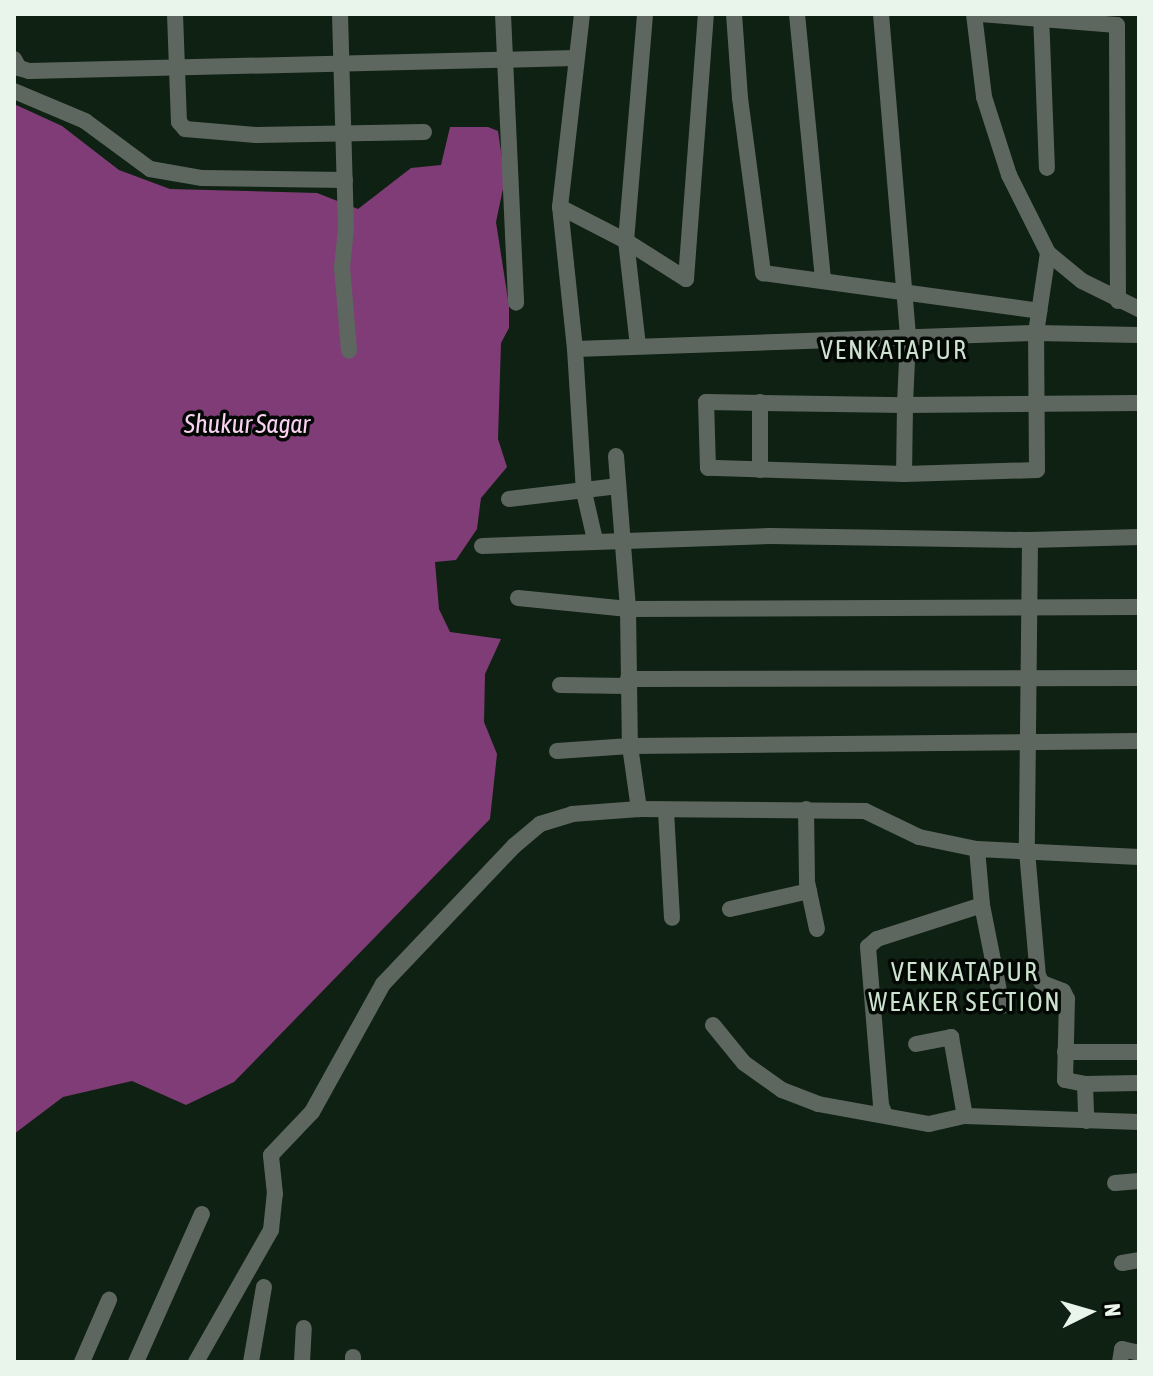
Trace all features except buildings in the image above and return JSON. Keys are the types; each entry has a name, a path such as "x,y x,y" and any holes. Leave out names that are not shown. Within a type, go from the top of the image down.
{"street":[{"path":"175,14 179,122 185,129 256,135 424,132"},
{"path":"340,14 346,229 342,267 349,351"},
{"path":"503,14 516,303"},
{"path":"582,14 560,207 575,349 584,492 595,540"},
{"path":"638,346 626,241 645,14"},
{"path":"560,207 626,241 686,279 706,14"},
{"path":"734,14 760,269 768,274 1039,311"},
{"path":"797,14 823,281"},
{"path":"881,14 908,338 904,474"},
{"path":"974,14 984,97 1009,175 1048,253 1082,281 1139,309"},
{"path":"980,14 1117,20 1118,301"},
{"path":"1041,18 1047,168"},
{"path":"14,59 19,68 29,71 575,58"},
{"path":"14,91 85,121 150,169 202,178 345,180"},
{"path":"1048,253 1036,333 1035,404 1037,470 904,474 708,468 706,402 905,405 1035,404 1139,403"},
{"path":"575,349 1036,333 1139,335"},
{"path":"760,402 760,470"},
{"path":"616,456 628,609 630,746 639,809"},
{"path":"509,499 618,486"},
{"path":"482,546 770,536 1030,540 1139,537"},
{"path":"1030,540 1031,741 1027,851 1038,976 1042,983 1063,991 1067,999 1065,1080 1085,1084 1139,1083"},
{"path":"518,598 628,609 1139,607"},
{"path":"560,685 1139,678"},
{"path":"557,751 630,746 1139,741"},
{"path":"196,1362 271,1230 275,1194 271,1155 312,1112 383,984 514,846 540,824 572,814 639,809 806,809 874,813 919,837 977,849 1139,857"},
{"path":"806,809 809,891 817,929"},
{"path":"666,811 672,918"},
{"path":"977,849 982,905 1002,1006"},
{"path":"730,909 809,891"},
{"path":"885,1115 881,1105 868,947 877,939 982,905"},
{"path":"713,1025 744,1063 782,1090 818,1104 929,1124 965,1116 1139,1122"},
{"path":"916,1044 951,1037 965,1116"},
{"path":"1065,1052 1139,1052"},
{"path":"1085,1084 1086,1121"},
{"path":"1115,1183 1139,1181"},
{"path":"136,1362 202,1214"},
{"path":"251,1362 264,1287"},
{"path":"82,1362 109,1300"},
{"path":"302,1362 304,1328"},
{"path":"1120,1362 1122,1349 1139,1353"}],"water":[{"name":"Shukur Sagar","path":"14,104 62,126 119,170 170,189 317,193 358,209 411,168 441,165 450,127 488,127 498,131 505,179 496,222 509,306 509,328 501,343 498,439 507,467 481,498 477,529 456,560 435,562 439,609 450,632 501,639 485,674 484,722 497,754 490,819 234,1082 186,1105 132,1081 63,1097 14,1134"}],"district":[{"name":"VENKATAPUR","path":"894,351"},
{"name":"VENKATAPUR WEAKER SECTION","path":"965,988"}]}
